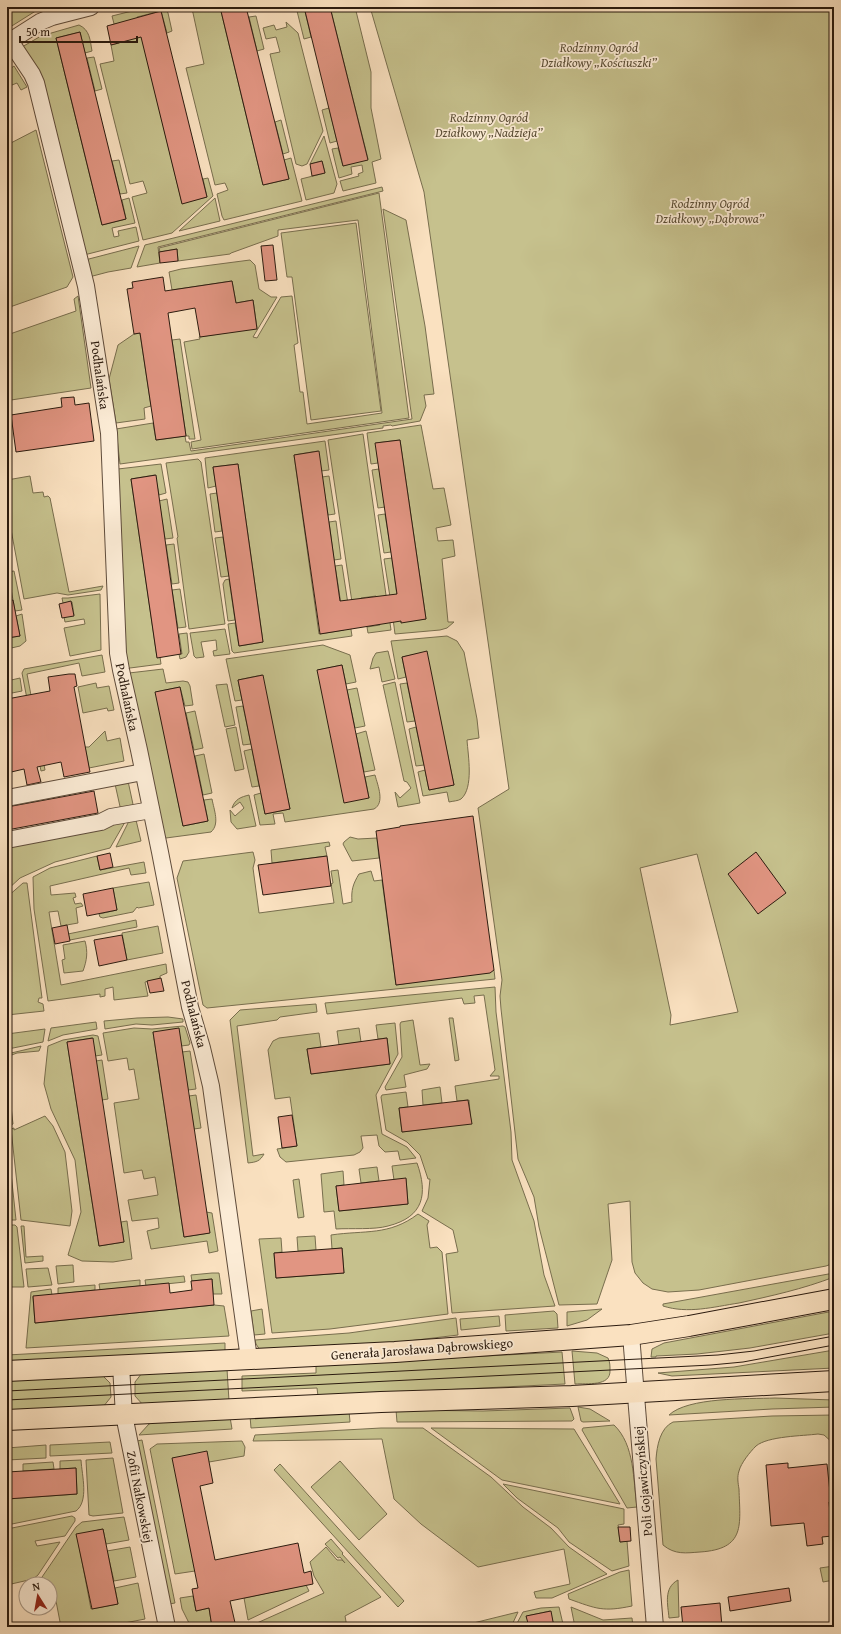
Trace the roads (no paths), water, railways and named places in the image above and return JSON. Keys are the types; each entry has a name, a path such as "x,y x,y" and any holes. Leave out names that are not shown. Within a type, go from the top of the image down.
{"main road":[{"name":"Generała Jarosława Dąbrowskiego","path":"7,1371 395,1352 631,1335 689,1326 834,1299"},
{"path":"7,1420 381,1402 572,1396 834,1381"}],"street":[{"path":"8,42 28,29 52,17 91,7"},
{"name":"Podhalańska","path":"8,42 32,74 36,84 86,286 108,433 118,653 160,852 190,1007 211,1086 249,1359"},
{"path":"7,798 143,772"},
{"path":"7,840 101,822 111,817 151,810"},
{"name":"Poli Gojawiczyńskiej","path":"631,1335 655,1627"},
{"name":"Zofii Nałkowskiej","path":"121,1366 124,1415 167,1627"}],"tram line":[{"path":"7,1391 718,1355 754,1351 834,1336"},
{"path":"7,1400 711,1365 743,1362 834,1345"}],"park label":[{"name":"Rodzinny Ogród Działkowy „Kościuszki”","path":"599,54"},
{"name":"Rodzinny Ogród Działkowy „Nadzieja”","path":"489,124"},
{"name":"Rodzinny Ogród Działkowy „Dąbrowa”","path":"710,210"}]}
